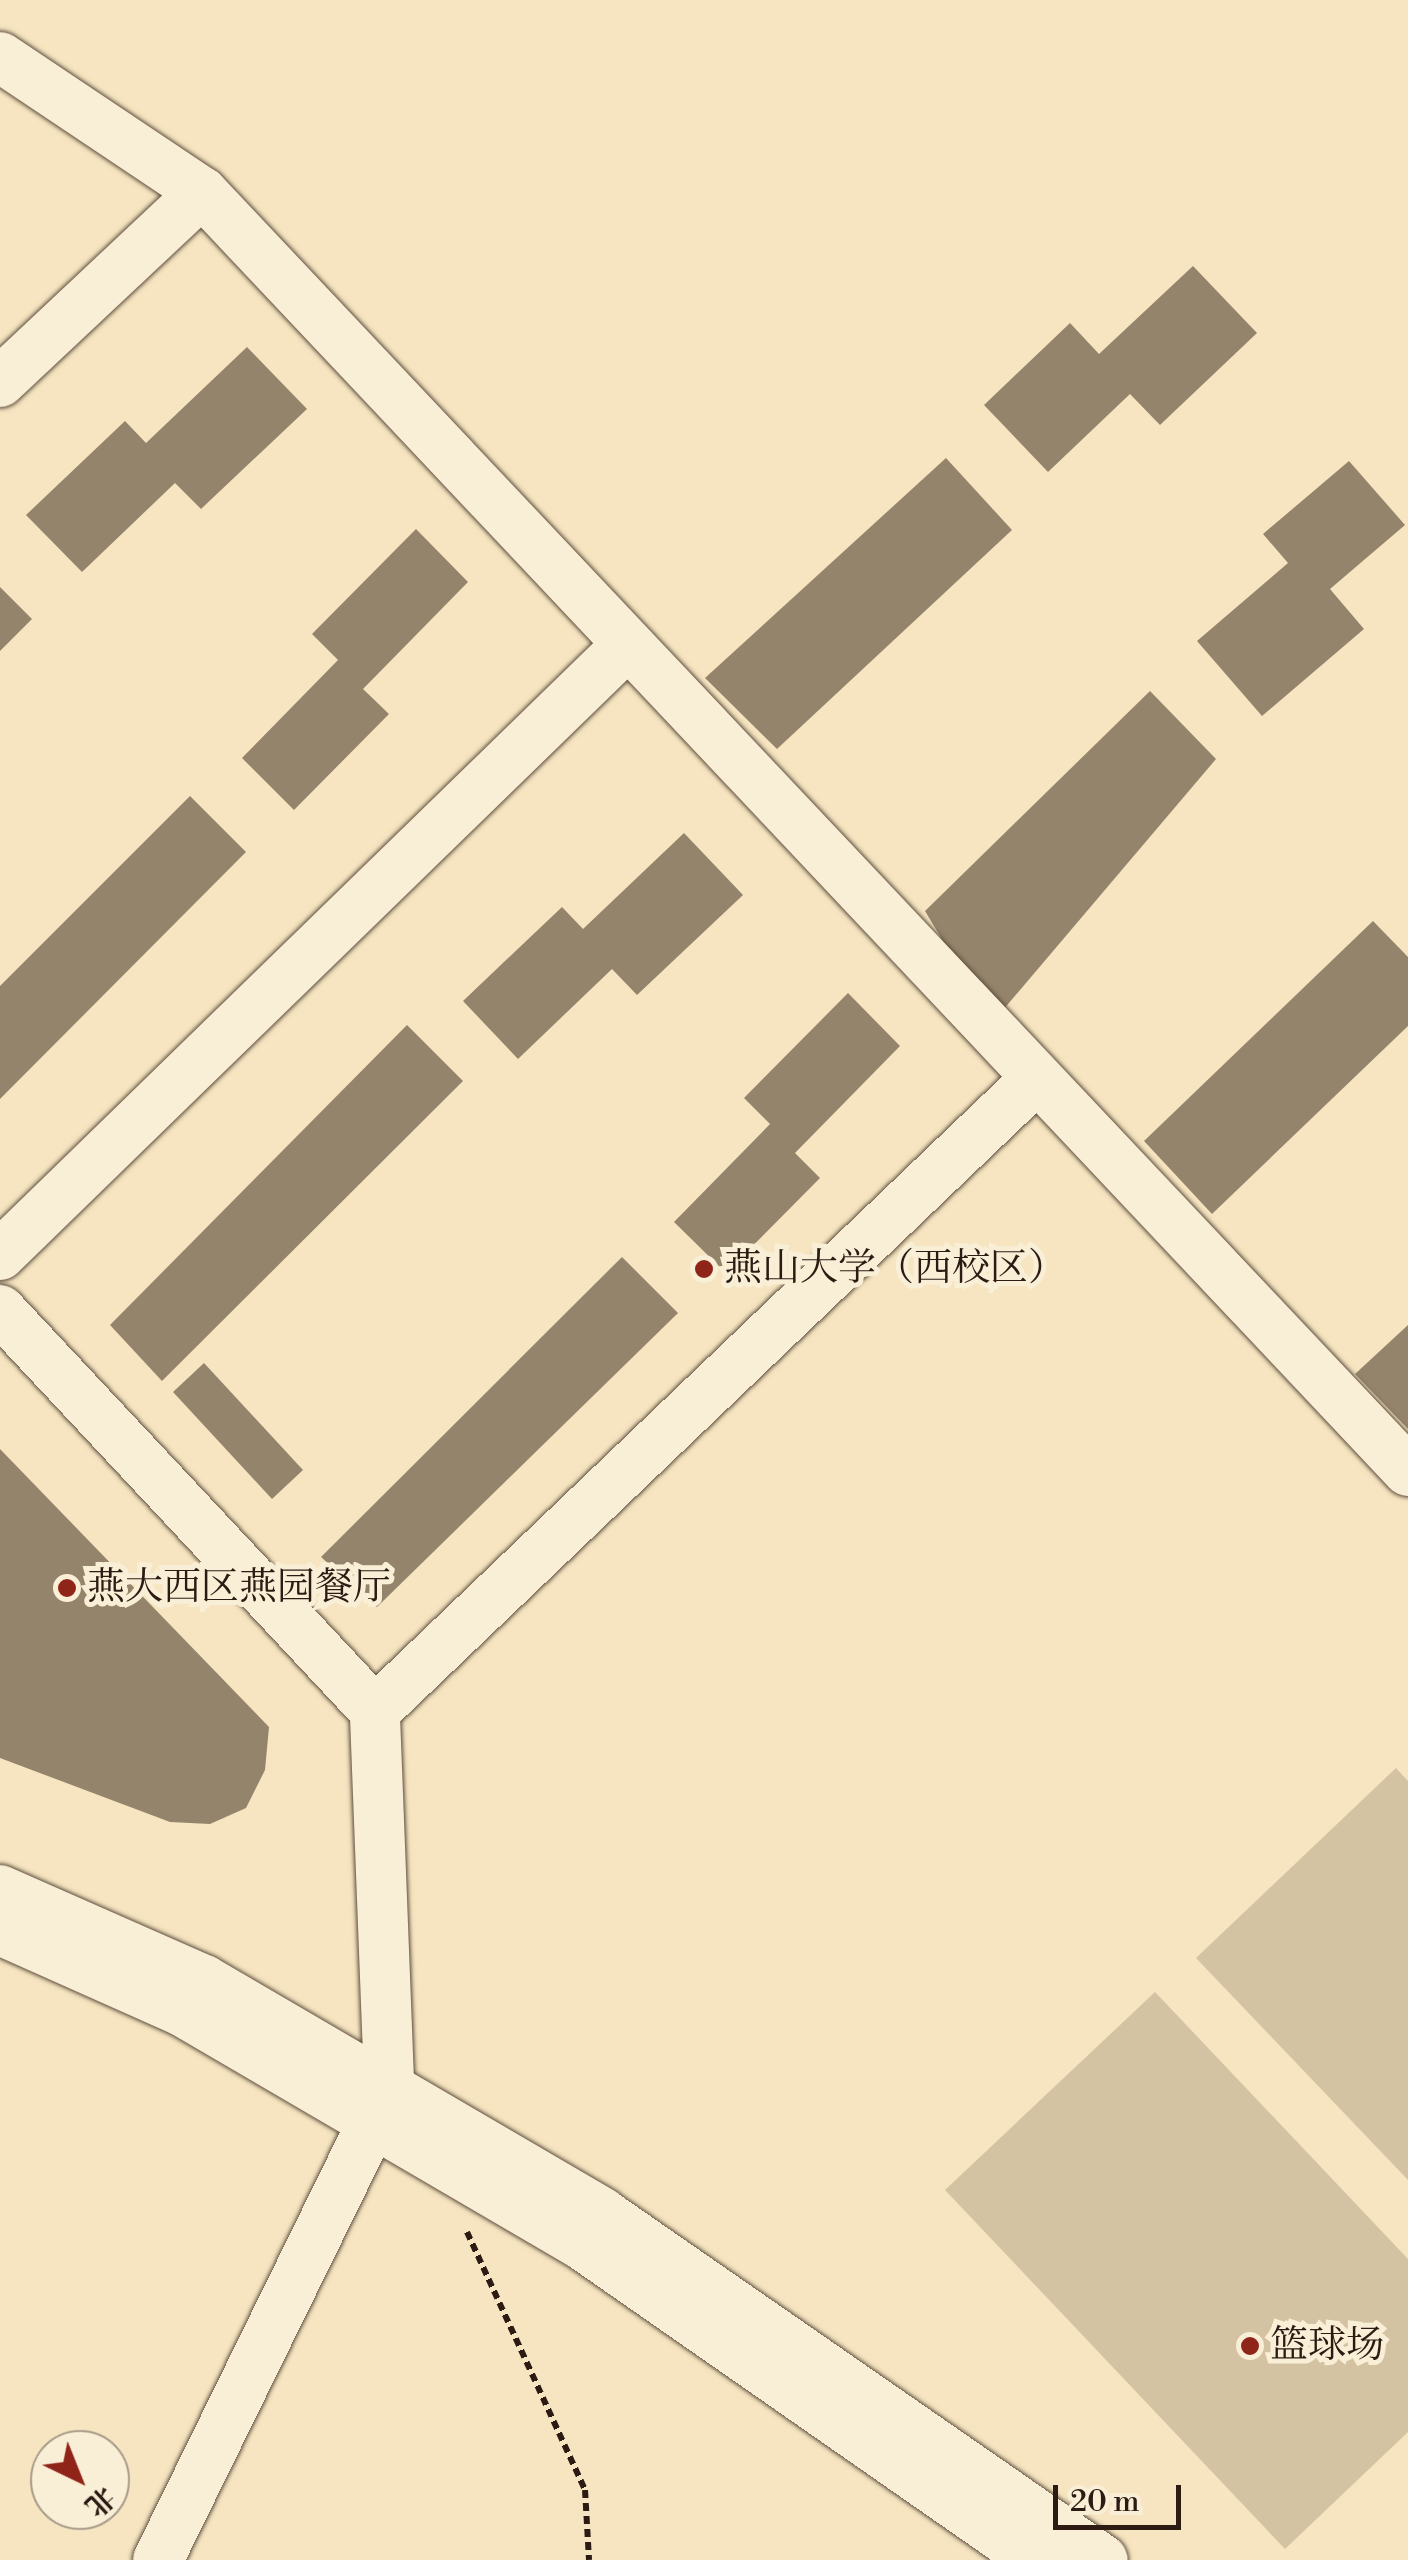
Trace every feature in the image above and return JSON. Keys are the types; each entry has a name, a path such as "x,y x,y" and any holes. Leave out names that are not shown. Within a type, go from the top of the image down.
{"street":[{"path":"0,57 202,192 1408,1471"},
{"path":"0,382 202,192"},
{"path":"0,1255 628,644"},
{"path":"375,1711 1038,1078"},
{"path":"0,1310 375,1711 384,2114 158,2560"},
{"path":"0,1890 204,1980 384,2114 581,2244 1035,2560"},
{"path":"0,1930 182,2011 384,2114 602,2213 1102,2560"}],"path":[{"path":"465,2228 586,2490 589,2560"}],"shaded area":[{"path":"1396,1768 1408,1781 1408,2180 1196,1958"},
{"name":"篮球场","path":"1155,1992 1408,2259 1408,2432 1285,2549 945,2190"}],"building":[{"path":"1193,266 1257,333 1160,425 1130,394 1048,472 984,405 1070,323 1099,354"},
{"path":"247,347 307,409 201,509 175,483 82,572 26,515 125,421 146,443"},
{"path":"946,458 1012,530 777,749 705,678"},
{"path":"1349,461 1405,525 1330,589 1364,629 1262,716 1197,641 1288,563 1263,534"},
{"path":"416,529 468,582 363,689 389,714 294,810 242,758 338,660 312,634"},
{"path":"0,587 32,619 0,651"},
{"path":"1150,691 1216,759 992,1023 925,911"},
{"path":"190,796 246,852 0,1099 0,986"},
{"path":"684,833 743,895 637,995 612,969 518,1059 463,1001 562,907 583,929"},
{"path":"1373,921 1408,957 1408,1026 1212,1214 1144,1141"},
{"path":"848,993 900,1046 795,1153 820,1178 726,1273 674,1222 770,1124 744,1098"},
{"path":"407,1025 463,1081 162,1381 110,1325"},
{"path":"622,1257 678,1313 377,1607 321,1557"},
{"path":"1408,1325 1408,1429 1355,1374"},
{"path":"204,1363 303,1470 272,1499 173,1392"},
{"name":"燕大西区燕园餐厅","path":"0,1449 269,1727 265,1770 246,1808 210,1824 170,1822 0,1758"}],"place":[{"name":"燕山大学（西校区）","path":"704,1269"},
{"name":"燕大西区燕园餐厅","path":"67,1588"},
{"name":"篮球场","path":"1250,2346"}]}
